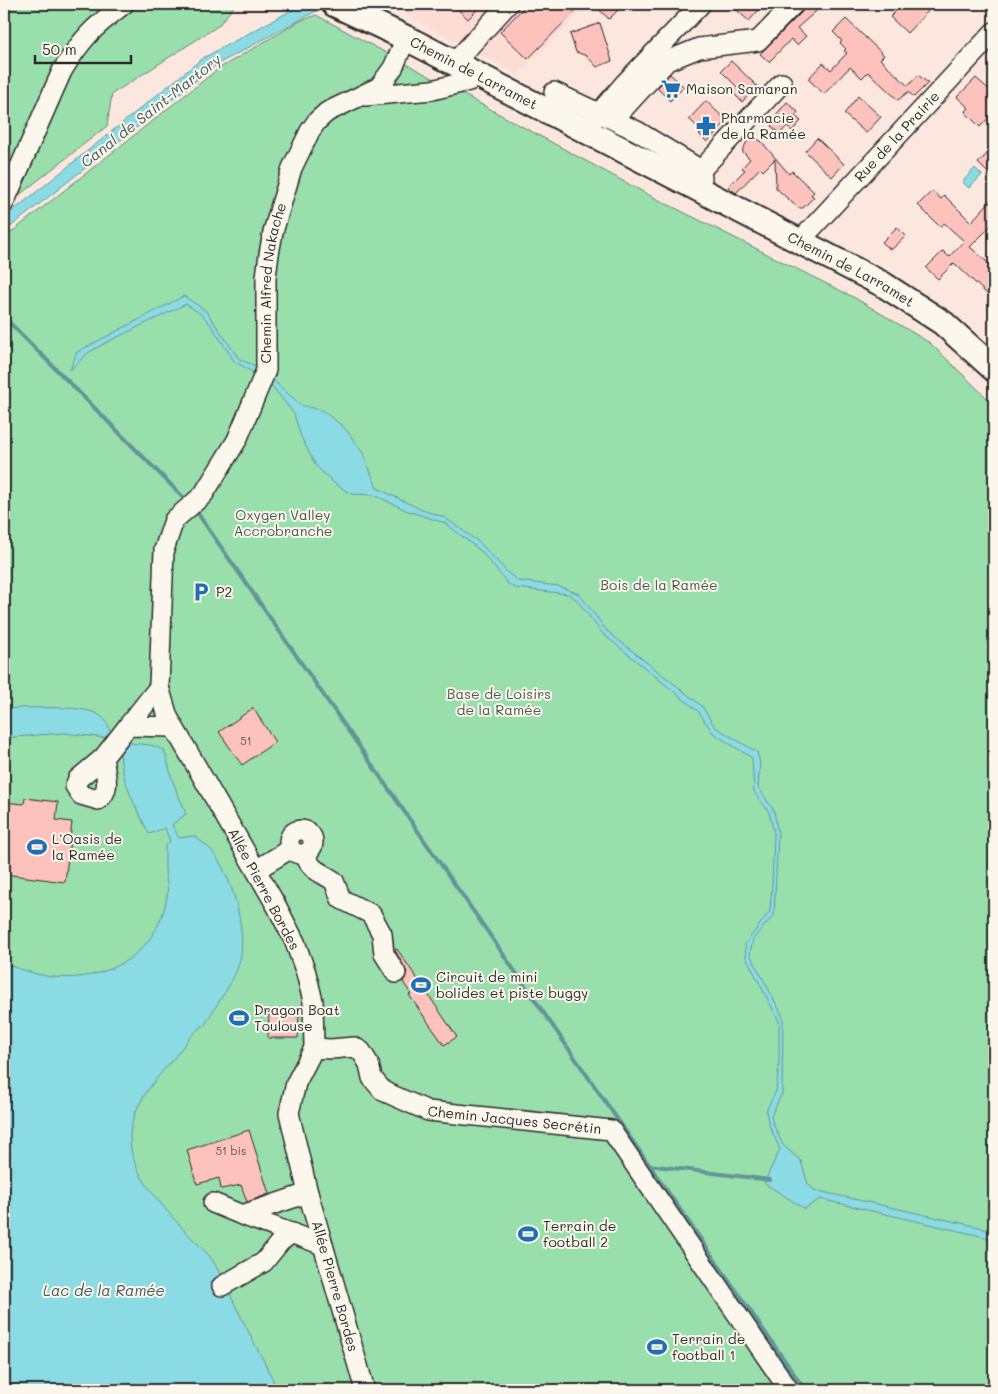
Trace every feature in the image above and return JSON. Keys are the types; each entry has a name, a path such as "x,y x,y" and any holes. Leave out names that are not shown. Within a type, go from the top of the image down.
{"main road":[{"name":"Chemin de Larramet","path":"334,4 364,11 406,38 464,68 599,120 800,242 915,303 943,323 994,369"}],"street":[{"path":"4,203 62,71 74,50 90,30 124,4"},
{"name":"Chemin Alfred Nakache","path":"362,96 454,86 470,81 464,68 508,4"},
{"path":"554,92 599,120 630,88 701,4"},
{"path":"630,88 667,61 700,48 758,41 794,4"},
{"name":"Rue de la Prairie","path":"800,242 994,32"},
{"name":"Chemin Alfred Nakache","path":"159,687 164,550 174,520 206,492 238,440 264,375 266,276 275,222 292,168 310,131 327,112 379,87 388,77 406,38"},
{"path":"699,179 782,83"},
{"name":"Chemin de Larramet","path":"599,120 699,179"},
{"path":"159,687 117,741 173,727"},
{"name":"Allée Pierre Bordes","path":"159,687 173,727 266,864 306,973 313,1001 314,1048 296,1083 289,1113 308,1193 365,1390"},
{"path":"266,864 298,852 317,873 334,881 341,899 371,914 382,934 384,954 396,974"},
{"name":"Chemin Jacques Secrétin","path":"314,1048 330,1049 354,1046 361,1051 370,1064 372,1078 383,1091 428,1111 611,1130 789,1390"},
{"path":"242,1215 308,1193"},
{"path":"212,1203 323,1245"},
{"path":"222,1286 264,1262 280,1242 292,1233"}],"shaded area":[{"path":"387,4 589,4 518,75"}],"green space":[{"path":"4,4 236,4 218,26 112,94 107,126 4,207"},
{"name":"Base de Loisirs de la Ramée","path":"316,15 647,194 855,298 930,343 988,399 994,411 994,1390 4,1390 4,238 218,69 300,21"}],"water":[{"name":"Canal de Saint-Martory","path":"303,4 310,4 320,9 216,65 4,232 4,218 203,58"},
{"path":"975,168 982,175 969,188 962,182"},
{"path":"184,296 206,311 239,359 258,367 301,405 323,411 345,428 363,453 377,488 422,510 444,517 480,543 518,581 558,586 579,594 607,631 702,706 715,727 757,752 760,763 758,787 774,811 778,834 774,915 753,939 750,954 783,1017 782,1093 771,1116 783,1145 801,1161 808,1184 814,1190 979,1227 994,1233 994,1239 820,1199 805,1209 764,1183 780,1149 769,1125 766,1111 776,1091 779,1065 779,1021 746,957 745,944 770,911 774,833 769,812 754,792 752,758 713,733 698,711 603,634 576,599 568,594 515,588 508,584 482,552 445,523 408,511 374,495 351,494 334,483 316,466 301,437 294,414 269,382 234,361 211,325 202,315 186,304 105,343 88,353 70,370 77,352"},
{"name":"Lac de la Ramée","path":"61,708 92,712 103,718 110,731 129,743 151,745 164,750 172,780 186,814 172,825 179,838 194,836 210,849 226,874 236,903 241,934 242,948 237,969 205,1025 192,1036 150,1088 137,1110 131,1130 131,1149 137,1168 149,1188 213,1261 278,1390 4,1390 4,964 46,976 73,977 92,975 111,969 127,960 153,934 162,916 167,893 165,846 170,841 165,828 149,834 135,804 121,764 120,753 127,745 115,736 107,738 63,733 4,738 4,709"}],"building":[{"path":"452,4 483,4 468,19"},
{"path":"527,4 582,4 528,59 500,32"},
{"path":"593,4 624,4 609,19"},
{"path":"730,4 764,4 749,21"},
{"path":"805,4 824,4 797,28 806,36 797,45 791,39 769,62 760,54 802,12"},
{"path":"903,4 935,4 907,33 890,17"},
{"path":"846,19 884,55 880,59 908,86 918,75 928,83 914,97 908,92 898,100 868,72 862,78 850,67 824,94 808,79 823,63 831,70 847,53 840,43 842,41 833,32"},
{"path":"600,23 612,61 597,67 587,56 576,52 570,34"},
{"path":"731,61 757,86 742,102 732,92 737,87 721,71"},
{"path":"670,74 684,87 670,101 657,88"},
{"path":"976,78 994,94 994,112 980,127 965,112 969,108 957,97"},
{"path":"858,96 881,117 866,133 844,114"},
{"path":"706,101 727,121 707,142 699,134 703,132 689,119"},
{"path":"787,102 798,112 795,116 801,121 792,131 787,126 780,134 771,126 778,118 775,116"},
{"path":"750,136 761,141 789,174 792,171 814,192 811,195 814,197 803,208 798,208 776,188 775,159 763,171 760,168 736,193 728,187 745,170 742,168 750,159 742,151"},
{"path":"817,138 844,164 832,177 805,151"},
{"path":"989,152 994,158 994,179 978,163"},
{"path":"932,191 941,199 944,195 971,222 994,197 994,223 970,247 994,268 994,277 989,282 994,287 987,294 954,263 938,279 926,268 943,251 949,257 964,241 944,223 940,227 918,205"},
{"path":"897,227 906,236 891,250 882,242"},
{"path":"253,708 275,742 242,765 219,732"},
{"name":"L'Oasis de la Ramée","path":"25,798 58,802 56,820 72,822 65,882 4,874 4,802 24,804"},
{"path":"397,949 457,1037 444,1045 409,995 411,994 403,982 407,972 395,950"},
{"path":"269,1012 299,1012 298,1038 268,1038"},
{"path":"249,1130 269,1194 247,1202 241,1185 221,1189 219,1178 197,1184 187,1150"}],"waterway":[{"path":"4,317 188,502"},
{"path":"194,508 805,1390"},
{"path":"648,1165 770,1180"}],"place":[{"name":"Maison Samaran","path":"671,89"},
{"name":"Pharmacie de la Ramée","path":"706,126"},
{"name":"P2","path":"201,592"},
{"name":"L'Oasis de la Ramée","path":"37,847"},
{"name":"Circuit de mini bolides et piste buggy","path":"421,985"},
{"name":"Dragon Boat Toulouse","path":"239,1018"},
{"name":"Terrain de football 2","path":"528,1234"},
{"name":"Terrain de football 1","path":"657,1347"}],"park label":[{"name":"Oxygen Valley Accrobranche","path":"283,524"},
{"name":"Bois de la Ramée","path":"659,585"}]}
